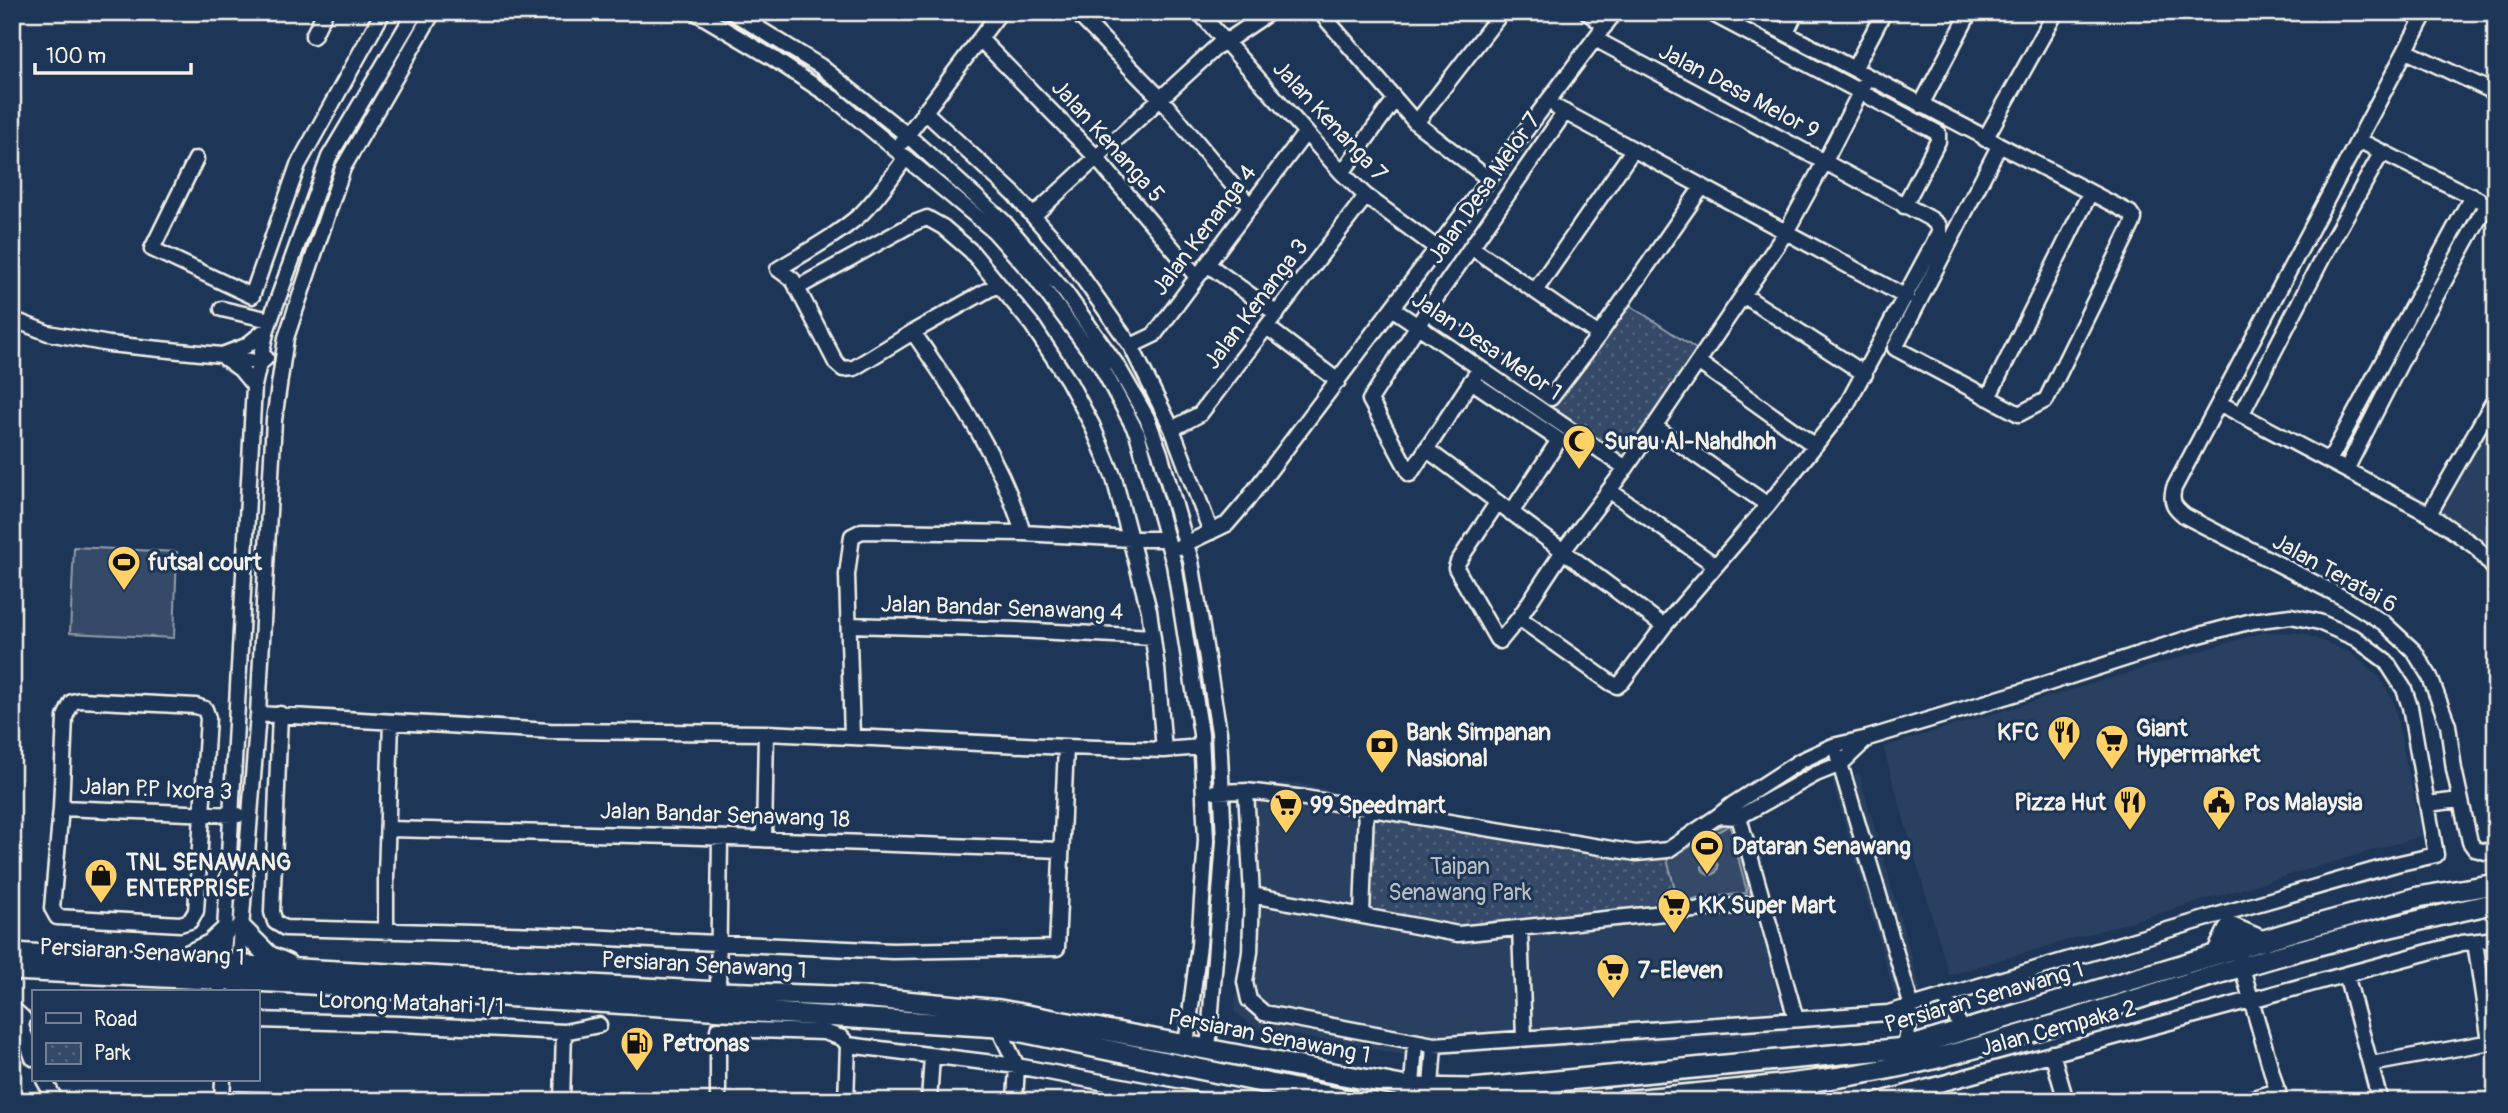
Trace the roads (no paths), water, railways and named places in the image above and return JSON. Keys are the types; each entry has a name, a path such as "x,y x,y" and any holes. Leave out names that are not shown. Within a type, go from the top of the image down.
{"main road":[{"name":"Persiaran Senawang 1","path":"12,970 184,979 289,975 862,997 1000,1010 1208,1049 1421,1095 1905,1048 2227,950 2418,897 2496,884"},
{"name":"Persiaran Senawang 1","path":"1624,1101 1811,1091 2118,1007 2352,935 2496,903"},
{"path":"2465,910 2496,909"},
{"path":"2227,920 2263,942"},
{"path":"2227,920 2227,950"},
{"path":"176,961 199,951 233,930 269,956 289,975 259,991"},
{"name":"Persiaran Senawang 1","path":"12,953 176,961 228,979"},
{"name":"Persiaran Senawang 1","path":"289,975 998,1027 1352,1101"},
{"path":"184,979 198,990"}],"street":[{"path":"313,36 325,12"},
{"path":"196,159 152,249 253,296 298,165 383,12"},
{"path":"233,930 231,815 254,386 268,324 329,157 415,12"},
{"path":"228,979 250,816 274,421 286,338 343,169 433,12"},
{"path":"695,12 836,100 994,231 1034,276 1101,366 1137,433 1168,544 1201,747 1206,840 1199,945 1186,1045"},
{"path":"732,12 820,66 907,135 1003,221 1065,292 1118,367 1147,418 1160,453 1191,562 1219,732 1224,841 1208,1049"},
{"path":"997,285 854,369 843,369 836,363 793,280 778,269 822,244 860,214 881,191 902,153 907,135 1000,12"},
{"path":"1076,12 1161,99 1250,206"},
{"name":"Jalan Kenanga 7","path":"1199,12 1342,173 1366,196 1438,248"},
{"path":"1033,216 1226,40 1270,12"},
{"path":"1320,12 1416,123 1489,178"},
{"path":"1416,123 1502,12"},
{"path":"1587,12 1605,26"},
{"path":"852,737 847,575 852,536 862,531 1023,533 1186,545 1227,524 1393,309 1615,12"},
{"path":"1709,12 1938,133 1938,141 1904,206"},
{"path":"1745,12 2130,214 2134,219 2046,400 2019,414 1895,348 1998,146"},
{"path":"1786,33 1796,12"},
{"path":"1854,69 1884,12"},
{"path":"1921,105 1970,12"},
{"path":"1985,139 2056,12"},
{"path":"2426,12 2219,404 2429,514 2476,547 2496,571"},
{"name":"Jalan Kenanga 5","path":"980,39 1097,159 1197,277"},
{"name":"Jalan Desa Melor 9","path":"1595,39 1931,219 1939,226 1939,233 1906,298"},
{"path":"2406,51 2496,93"},
{"path":"1497,503 1456,568 1500,641 1519,618 1563,551 1610,491 1786,232 1825,163 1868,77"},
{"path":"1342,173 1395,100"},
{"path":"1519,618 1617,686 1622,682 1664,626 1768,505 1846,406 1906,298 1547,103"},
{"path":"925,111 1013,193 1060,246 1131,346 1172,429 1211,532"},
{"name":"Jalan Desa Melor 7","path":"1426,449 1410,474 1370,400 1427,311 1565,112"},
{"name":"Jalan Kenanga 4","path":"1131,346 1154,335 1306,132"},
{"path":"2346,470 2413,338 2491,206 2358,140"},
{"path":"1535,291 1633,150"},
{"path":"2241,415 2325,253 2382,152"},
{"path":"1427,311 1551,398 1599,335 1702,187"},
{"path":"1988,398 2090,193"},
{"name":"Jalan Kenanga 3","path":"1172,429 1200,414 1366,196"},
{"path":"2329,461 2472,196"},
{"path":"797,288 927,218 943,227 971,251 1032,325 1068,380 1092,425 1114,478 1149,610 1164,750"},
{"path":"1471,247 1599,335"},
{"path":"1207,264 1277,314"},
{"path":"1743,295 1865,374"},
{"path":"222,309 268,324"},
{"name":"Jalan Desa Melor 1","path":"1393,309 1626,468"},
{"path":"12,319 48,333 123,345 221,355 260,363"},
{"path":"221,355 246,346 268,324"},
{"path":"1267,327 1338,381"},
{"path":"913,332 995,459 1013,499 1023,533"},
{"path":"260,363 286,338"},
{"path":"221,355 240,369 254,386"},
{"path":"1698,362 1814,444"},
{"path":"1480,368 1426,449 1664,626"},
{"path":"1471,381 1559,440 1511,513"},
{"path":"2429,514 2496,397"},
{"name":"Jalan Teratai 6","path":"2219,404 2174,488 2171,498 2175,508 2185,516 2344,598 2384,623 2414,651 2430,677 2448,725 2470,842 2475,849 2486,852 2496,850"},
{"path":"1654,426 1768,505"},
{"path":"1610,491 1715,565"},
{"path":"1246,791 1252,895 1250,952 1245,982 1249,1000 1264,1013 1434,1045 1888,1013 2227,920 2396,864 2436,855 2410,707 2404,689 2386,661 2355,638 2319,622 2291,617 2252,621 2192,637 2024,691 1833,746 1800,761 1735,811"},
{"name":"Jalan Bandar Senawang 4","path":"849,625 1153,637"},
{"path":"80,700 205,709 208,718 196,911 190,921 180,923 57,917 52,908 61,808 65,717 72,702 80,700"},
{"path":"258,714 550,731 766,733 1164,750 1201,747"},
{"path":"280,714 272,912 275,922 285,928 542,935 893,951 1057,948 1066,747"},
{"path":"386,932 391,722"},
{"path":"764,839 766,733"},
{"path":"1204,792 1246,791 1636,853 1668,850 1718,816 1841,764 1868,738"},
{"path":"1833,746 1841,764 1912,1007 1905,1048"},
{"path":"2427,804 2460,800"},
{"name":"Jalan P.P Ixora 3","path":"61,808 250,816"},
{"path":"1362,914 1366,808"},
{"path":"1735,811 1796,1019"},
{"name":"Jalan Bandar Senawang 18","path":"388,829 1061,850"},
{"path":"718,992 720,838"},
{"path":"1252,895 1458,934 1520,928 1660,907 1763,903"},
{"path":"1520,928 1524,1038"},
{"name":"Jalan Cempaka 2","path":"1877,1101 2346,974 2496,939"},
{"path":"2371,1064 2493,1041 2474,942"},
{"path":"2227,950 2242,967 2279,1096 2243,1101"},
{"path":"2346,974 2380,1101"},
{"path":"1944,996 1964,1032"},
{"path":"23,1014 21,1026 32,1055"},
{"name":"Lorong Matahari 1/1","path":"259,1020 564,1032 599,1025"},
{"path":"998,1027 1017,1066 1015,1101"},
{"path":"718,1101 718,1029 824,1032 842,1038 848,1045 1017,1066 1200,1101"},
{"path":"562,1101 564,1032"},
{"path":"1415,1043 1421,1095"},
{"path":"846,1101 848,1045"},
{"path":"1421,1095 1434,1045"},
{"path":"2052,1053 2066,1101"},
{"path":"929,1101 932,1056"},
{"path":"45,1082 56,1101"},
{"path":"223,1082 222,1100 291,1101"},
{"path":"167,1101 175,1101"}],"place":[{"name":"Surau Al-Nahdhoh","path":"1579,471"},
{"name":"futsal court","path":"124,592"},
{"name":"KFC","path":"2064,762"},
{"name":"Giant Hypermarket","path":"2112,771"},
{"name":"Bank Simpanan Nasional","path":"1382,775"},
{"name":"Pizza Hut","path":"2130,832"},
{"name":"Pos Malaysia","path":"2219,832"},
{"name":"99 Speedmart","path":"1286,835"},
{"name":"Dataran Senawang","path":"1707,876"},
{"name":"TNL SENAWANG ENTERPRISE","path":"101,905"},
{"name":"KK Super Mart","path":"1674,935"},
{"name":"7-Eleven","path":"1613,1000"},
{"name":"Petronas","path":"637,1073"}],"park label":[{"name":"Taipan Senawang Park","path":"1460,879"}]}
